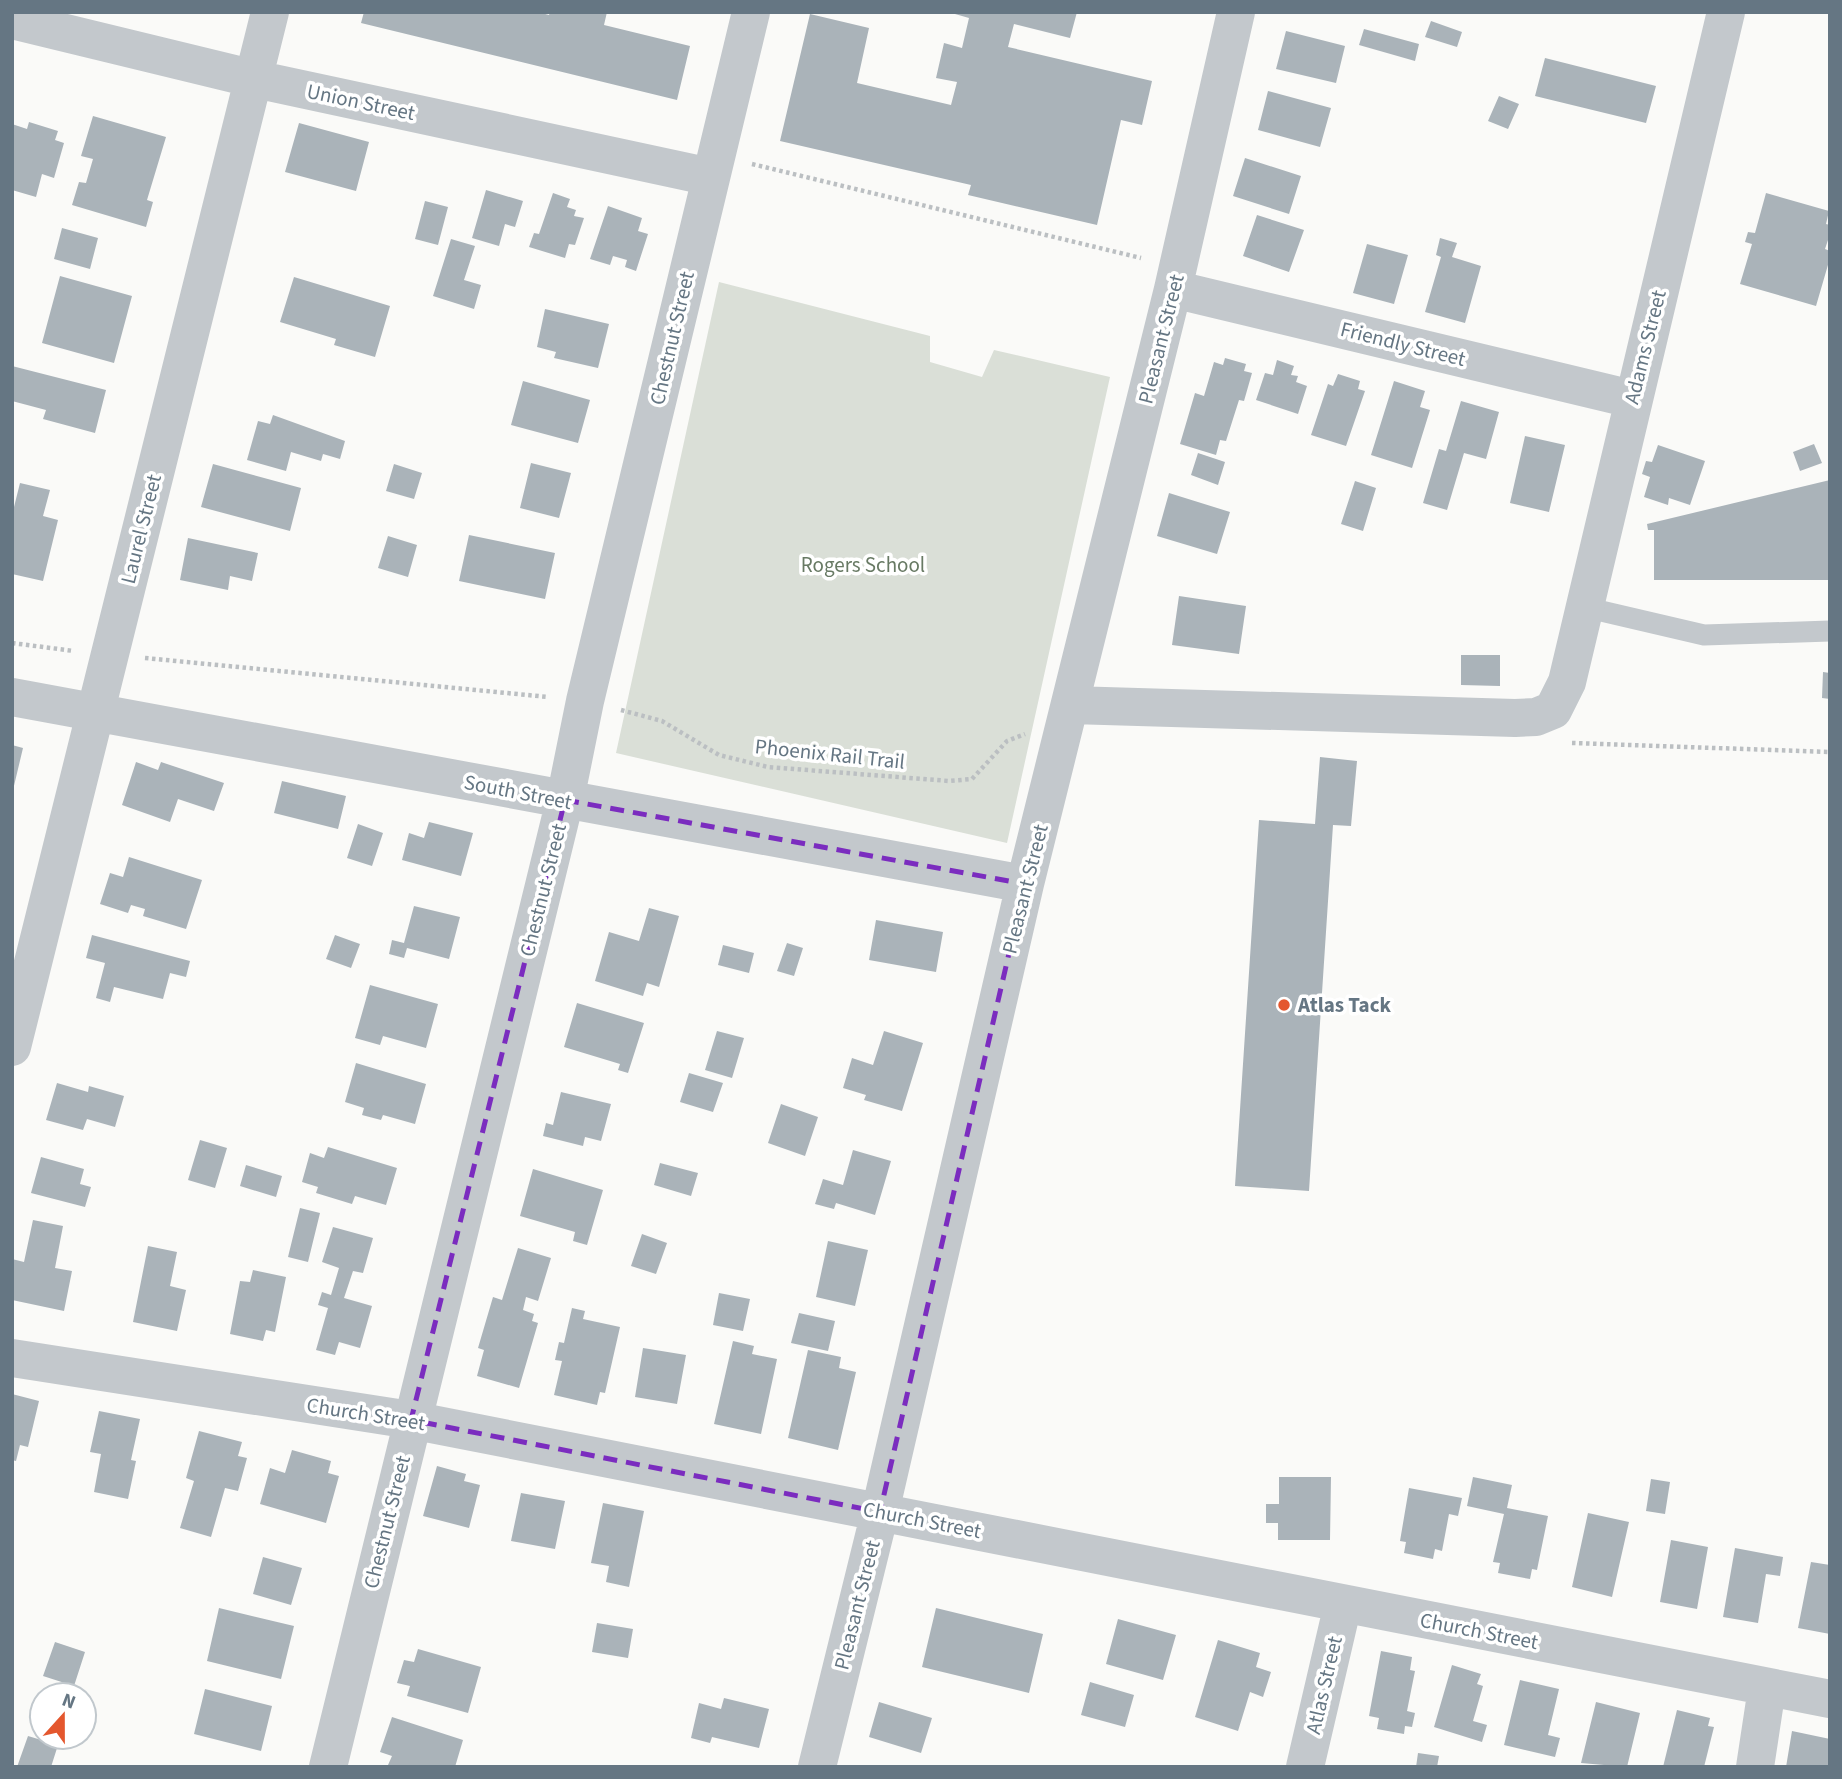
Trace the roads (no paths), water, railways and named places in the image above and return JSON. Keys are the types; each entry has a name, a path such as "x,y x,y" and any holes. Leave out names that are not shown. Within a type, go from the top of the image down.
{"street":[{"name":"Laurel Street","path":"12,1046 270,12"},
{"name":"Chestnut Street","path":"328,1767 565,800 585,701 751,12"},
{"name":"Pleasant Street","path":"817,1767 880,1512 1025,884 1176,276 1236,12"},
{"name":"Adams Street","path":"1071,705 1515,718 1536,717 1553,710 1566,682 1726,12"},
{"name":"Union Street","path":"12,20 255,79 715,161"},
{"name":"Friendly Street","path":"1176,276 1633,400"},
{"name":"South Street","path":"12,697 1025,884"},
{"name":"Church Street","path":"12,1358 411,1420 1830,1699"},
{"name":"Atlas Street","path":"1305,1767 1343,1604"},
{"path":"1755,1767 1767,1688"}],"lane":[{"path":"1584,607 1704,635 1830,631"}],"place":[{"name":"Atlas Tack","path":"1284,1005"}],"park label":[{"name":"Rogers School","path":"863,565"}]}
